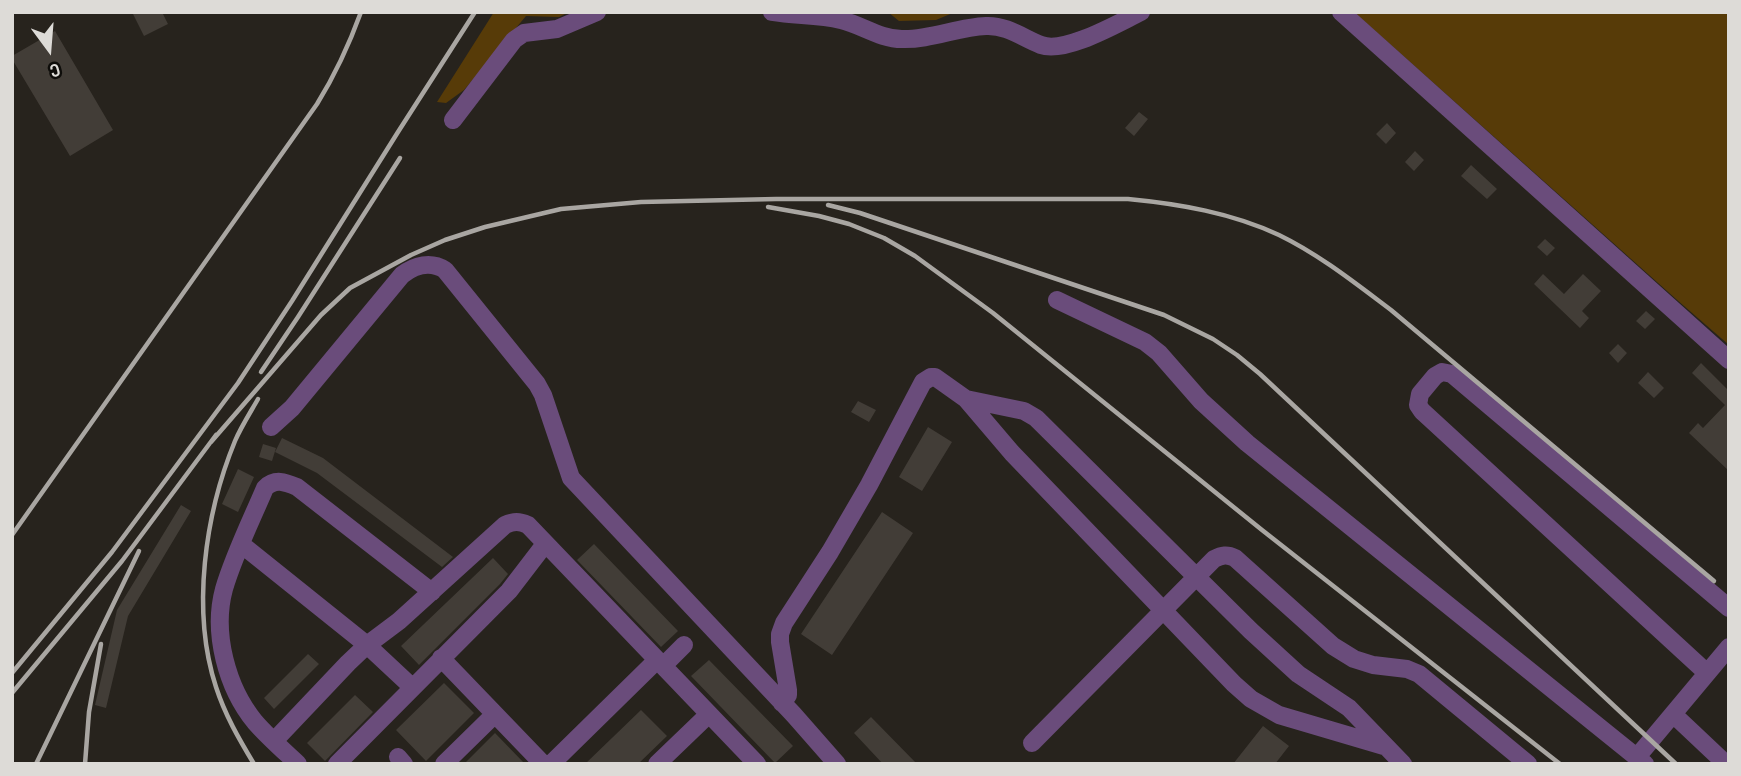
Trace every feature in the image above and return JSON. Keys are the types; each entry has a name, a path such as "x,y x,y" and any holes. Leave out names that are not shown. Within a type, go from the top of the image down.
{"street":[{"path":"453,120 514,40 524,33 557,30 597,12"},
{"path":"772,12 828,17 883,37 912,40 987,26 1005,28 1044,46 1060,47 1141,12"},
{"path":"1341,12 1729,360"},
{"path":"271,426 292,408 402,275 416,267 431,265 445,270 537,384 543,394 571,478 837,764"},
{"path":"1057,300 1145,342 1159,353 1201,401 1247,443 1641,761 1673,714 1729,647"},
{"path":"1707,673 1422,411 1418,405 1420,394 1435,376 1442,373 1452,374 1729,608"},
{"path":"782,703 788,695 780,642 784,624 869,485 923,382 935,377 966,399 1012,453 1251,699 1265,708 1314,726 1387,747"},
{"path":"966,399 1024,411 1036,418 1251,631 1298,674 1349,708 1404,764"},
{"path":"298,764 254,720 237,695 222,643 221,607 224,590 264,488 276,481 297,487 432,592"},
{"path":"274,741 367,645 399,621 505,525 521,522 528,525 757,764"},
{"path":"241,544 367,645 412,687"},
{"path":"339,763 509,591 545,544"},
{"path":"1032,743 1196,576 1214,559 1228,555 1235,558 1333,646 1354,659 1373,665 1407,669 1419,674 1528,764"},
{"path":"551,764 660,663 684,645"},
{"path":"441,658 543,764"},
{"path":"444,764 495,714"},
{"path":"657,764 709,714"},
{"path":"1673,714 1726,764"}],"shaded area":[{"path":"494,12 569,12 559,17 526,16 464,90 446,103 437,102"},
{"path":"888,12 955,12 936,20 899,21"},
{"path":"1354,12 1729,12 1729,345 1676,299"}],"building":[{"path":"132,12 162,12 168,24 144,36"},
{"path":"55,31 113,130 70,156 12,59 12,56"},
{"path":"1139,112 1148,119 1134,136 1125,128"},
{"path":"1387,123 1396,133 1386,144 1376,134"},
{"path":"1415,151 1424,160 1414,171 1405,162"},
{"path":"1471,165 1497,189 1487,199 1461,176"},
{"path":"1545,239 1555,248 1547,256 1537,247"},
{"path":"1543,274 1564,294 1583,274 1601,291 1582,311 1589,318 1580,328 1534,284"},
{"path":"1646,311 1655,319 1645,329 1636,321"},
{"path":"1618,344 1627,353 1618,363 1609,353"},
{"path":"1701,363 1729,391 1729,471 1689,433 1698,423 1703,428 1725,405 1692,373"},
{"path":"1648,372 1664,388 1654,398 1638,383"},
{"path":"858,401 876,410 869,422 851,412"},
{"path":"928,427 952,442 922,491 899,477"},
{"path":"282,438 323,458 453,557 442,567 317,473 275,452"},
{"path":"263,444 276,448 272,461 259,457"},
{"path":"238,469 254,477 238,512 222,504"},
{"path":"181,505 191,511 128,616 106,708 95,705 117,610"},
{"path":"882,512 913,533 832,655 801,634"},
{"path":"594,544 678,631 661,647 577,560"},
{"path":"493,558 508,574 419,665 401,646"},
{"path":"308,654 319,664 274,709 264,698"},
{"path":"709,660 793,746 775,763 691,676"},
{"path":"444,683 474,713 426,761 396,730"},
{"path":"355,695 373,712 325,761 307,743"},
{"path":"641,710 667,736 638,764 585,764"},
{"path":"871,717 917,764 883,764 854,733"},
{"path":"1263,726 1289,746 1275,764 1233,764"},
{"path":"495,733 525,764 464,764"}],"railway":[{"path":"12,535 317,104 330,82 361,12"},
{"path":"12,673 112,552 238,383 475,12"},
{"path":"261,372 400,158"},
{"path":"211,442 321,315 350,288 411,255 485,227 561,209 641,202 776,199 1128,199 1224,215 1279,235 1323,260 1391,310 1714,581"},
{"path":"828,205 860,213 1164,315 1213,339 1260,374 1676,764"},
{"path":"768,207 849,224 884,238 915,256 993,313 1262,530 1560,764"},
{"path":"254,764 228,717 216,687 208,658 203,595 209,531 216,500 235,441 258,399"},
{"path":"12,693 122,561 216,435"},
{"path":"36,764 139,551"},
{"path":"85,764 89,712 101,644"}]}
